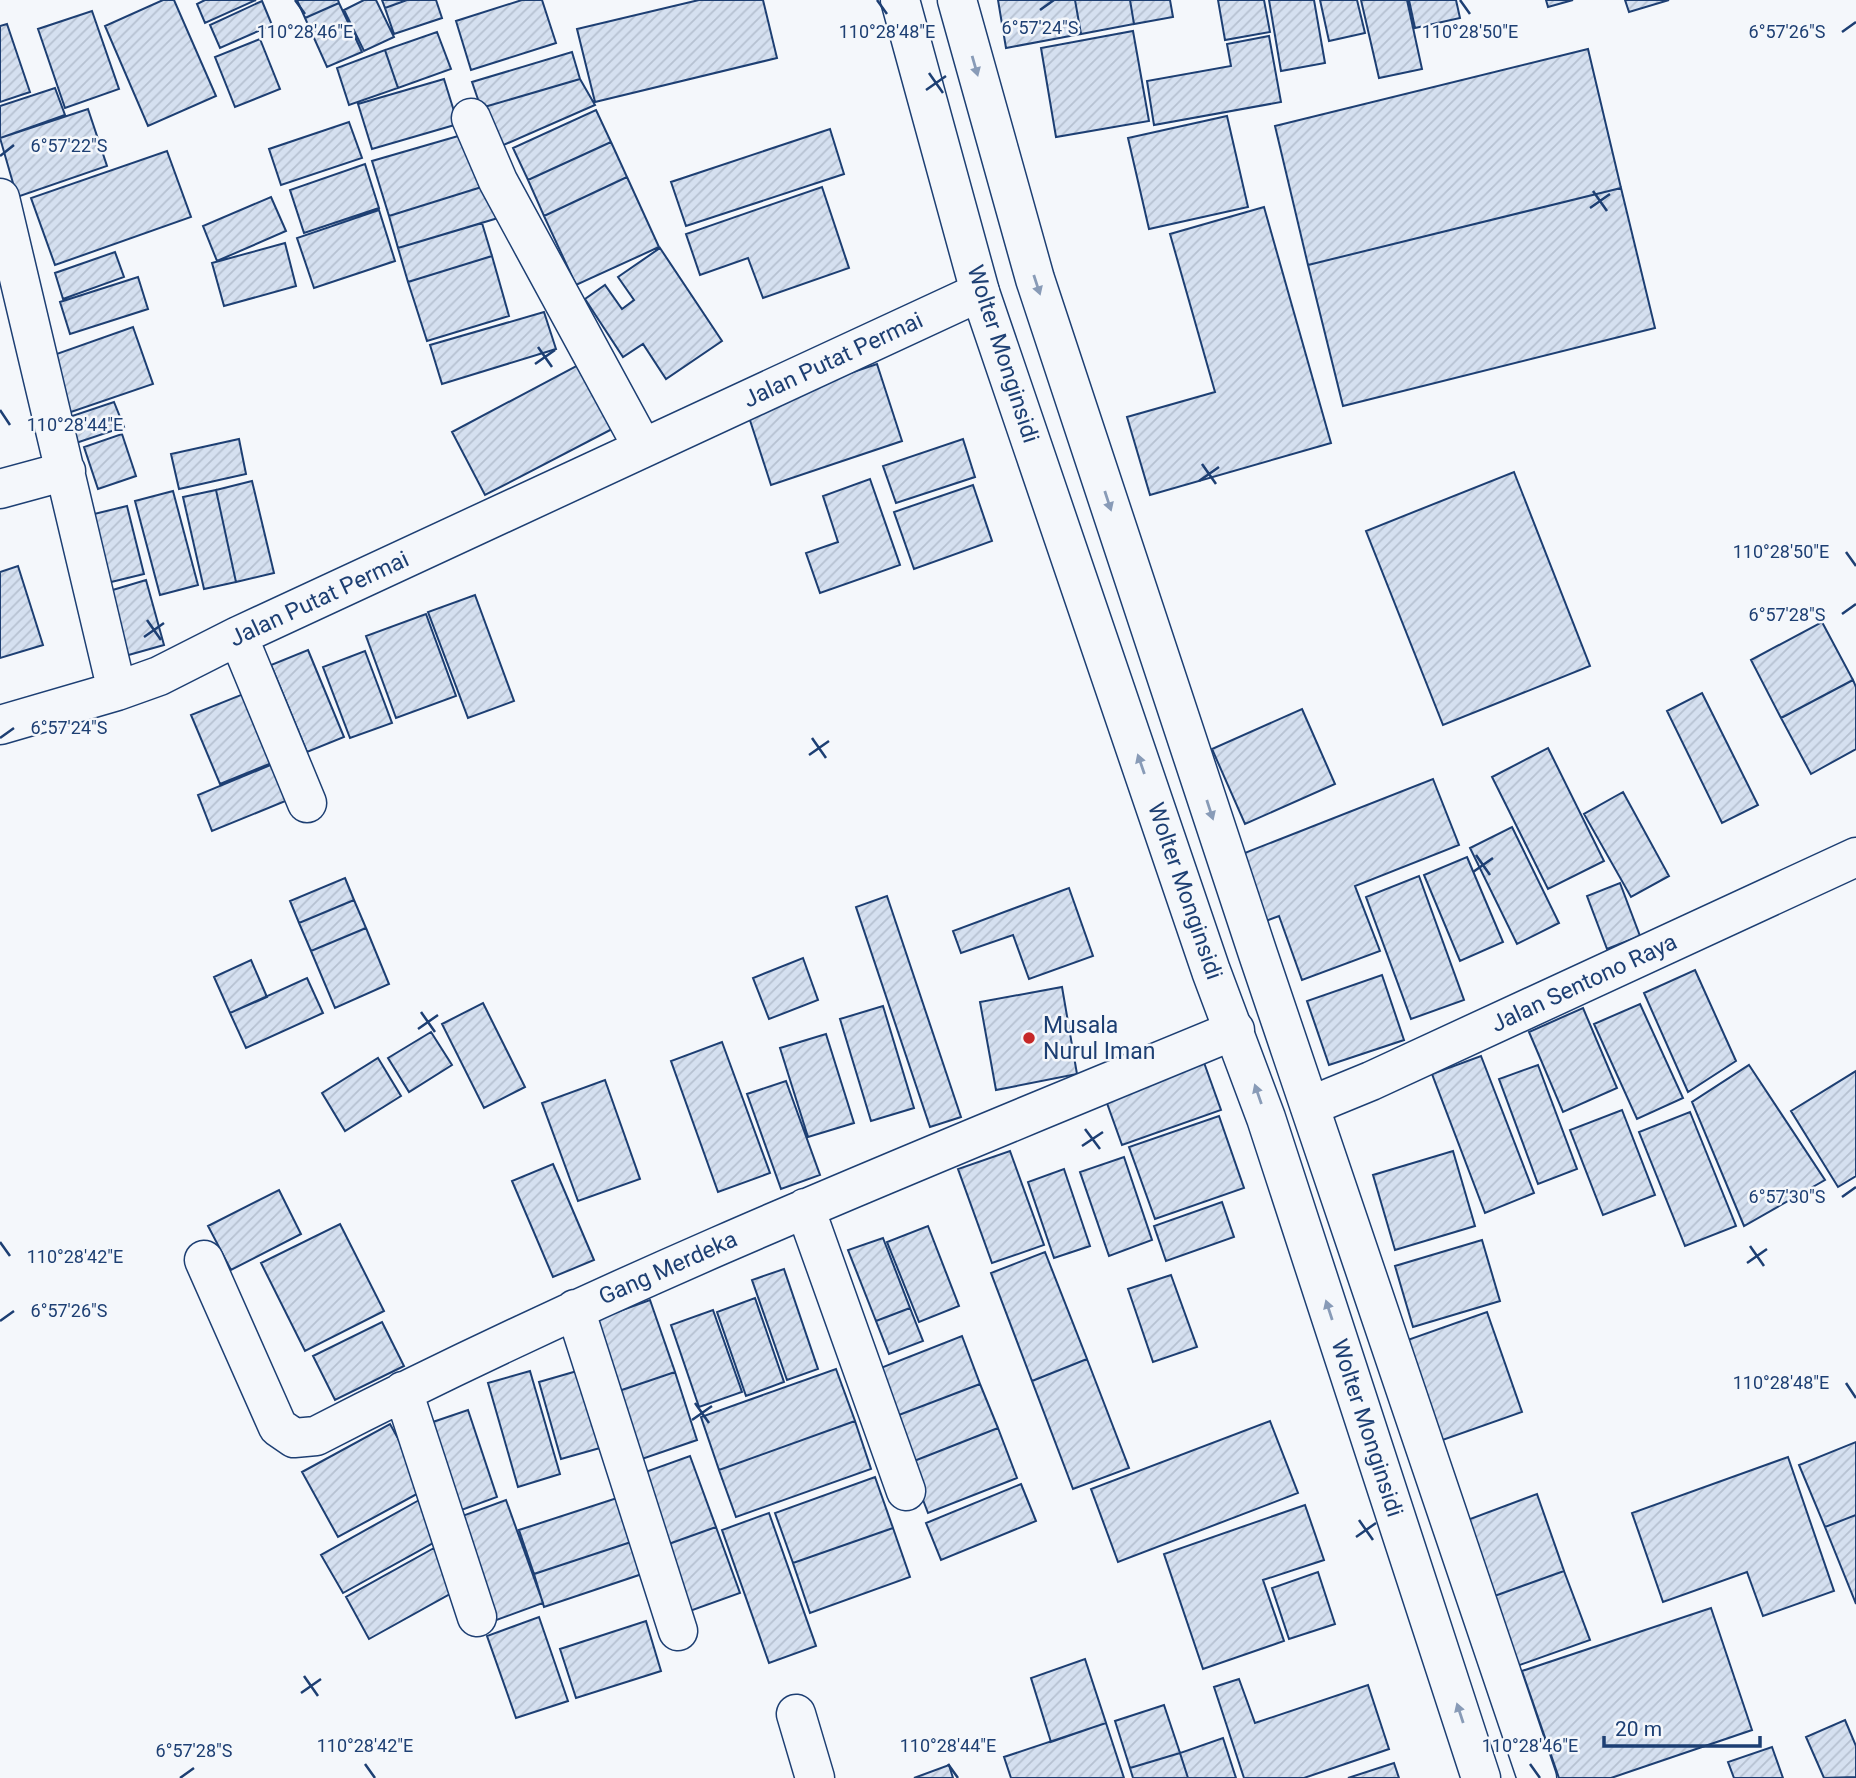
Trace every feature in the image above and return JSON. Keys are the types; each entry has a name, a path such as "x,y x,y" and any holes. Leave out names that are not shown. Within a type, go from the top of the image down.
{"street":[{"name":"Wolter Monginsidi","path":"900,0 980,292 1211,971 1235,1030 1481,1778"},
{"path":"957,0 1035,279 1258,954 1537,1778"},
{"path":"471,118 498,181 643,448"},
{"path":"0,198 117,691"},
{"name":"Jalan Putat Permai","path":"0,725 159,676 238,636 980,292"},
{"path":"0,489 66,471"},
{"path":"238,636 307,803"},
{"name":"Jalan Sentono Raya","path":"1310,1106 1371,1081 1856,857"},
{"path":"1211,971 1258,954"},
{"name":"Gang Merdeka","path":"204,1260 278,1427 294,1438 316,1436 403,1391 575,1309 805,1208 1235,1030"},
{"path":"805,1208 906,1491"},
{"path":"575,1309 678,1631"},
{"path":"403,1391 477,1617"},
{"path":"796,1714 815,1778"}],"building":[{"path":"163,0 174,0 216,96 148,126 105,26"},
{"path":"205,0 256,0 205,23 197,4"},
{"path":"297,0 338,0 339,3 305,18"},
{"path":"364,0 376,0 394,37 364,51 344,10"},
{"path":"382,0 407,0 385,8"},
{"path":"407,0 436,0 442,18 394,34 385,8"},
{"path":"522,0 542,0 556,43 471,70 456,21"},
{"path":"699,0 763,0 777,58 595,102 577,29"},
{"path":"998,0 1075,0 1081,34 1006,48"},
{"path":"1075,0 1130,0 1134,24 1081,34"},
{"path":"1130,0 1170,0 1173,17 1134,24"},
{"path":"1218,0 1264,0 1270,32 1225,40"},
{"path":"1269,0 1314,0 1325,63 1281,71"},
{"path":"1320,0 1357,0 1365,33 1329,41"},
{"path":"1361,0 1407,0 1422,69 1379,78"},
{"path":"1409,0 1456,0 1460,18 1415,28"},
{"path":"1546,0 1573,0 1548,7"},
{"path":"1625,0 1669,0 1629,12"},
{"path":"262,1 272,25 220,48 210,25"},
{"path":"339,3 362,52 327,67 305,18"},
{"path":"92,11 119,89 65,108 38,29"},
{"path":"7,24 30,92 0,102 0,26"},
{"path":"1133,31 1149,121 1056,137 1041,48"},
{"path":"437,32 451,69 398,88 385,50"},
{"path":"1269,36 1281,102 1154,125 1147,81 1231,66 1227,44"},
{"path":"260,39 280,89 235,107 215,57"},
{"path":"1588,49 1621,188 1308,265 1275,126"},
{"path":"385,50 398,88 349,105 337,68"},
{"path":"572,52 580,79 481,108 472,82"},
{"path":"444,79 458,124 372,149 358,104"},
{"path":"580,79 595,105 499,147 481,108"},
{"path":"55,88 65,115 0,138 0,106"},
{"path":"88,109 107,166 17,197 0,138"},
{"path":"596,110 611,142 528,180 513,148"},
{"path":"1227,116 1248,207 1149,229 1128,138"},
{"path":"349,122 362,158 281,185 269,149"},
{"path":"830,129 844,174 686,226 671,182"},
{"path":"472,132 488,185 389,216 372,161"},
{"path":"611,142 627,177 544,216 528,180"},
{"path":"167,151 191,217 55,265 31,198"},
{"path":"365,164 379,208 304,233 290,190"},
{"path":"627,177 659,247 576,285 544,216"},
{"path":"488,185 498,218 398,248 389,216"},
{"path":"822,187 849,268 763,298 748,258 700,275 686,234"},
{"path":"1621,188 1655,328 1343,406 1308,265"},
{"path":"271,197 286,231 217,261 203,226"},
{"path":"1264,207 1331,443 1150,495 1127,417 1215,392 1170,234"},
{"path":"379,210 395,261 314,288 297,238"},
{"path":"482,223 492,256 408,282 398,248"},
{"path":"285,243 296,286 224,306 212,263"},
{"path":"660,248 722,341 666,379 643,344 623,357 585,299 605,285 622,309 634,300 618,277"},
{"path":"115,252 124,277 63,299 55,273"},
{"path":"492,256 509,316 427,341 408,282"},
{"path":"138,277 148,309 70,334 60,302"},
{"path":"544,312 556,349 442,384 430,345"},
{"path":"133,327 153,384 68,413 48,357"},
{"path":"582,363 616,427 485,495 452,432"},
{"path":"877,364 902,441 771,485 746,408"},
{"path":"114,402 124,427 76,443 66,418"},
{"path":"122,434 136,476 98,489 84,447"},
{"path":"239,439 246,474 179,489 171,454"},
{"path":"963,439 975,477 896,503 883,466"},
{"path":"1514,472 1590,666 1443,725 1366,531"},
{"path":"870,479 900,565 820,593 806,553 838,542 823,496"},
{"path":"252,481 274,573 236,582 216,490"},
{"path":"973,485 992,541 914,569 894,512"},
{"path":"216,490 236,582 204,589 183,497"},
{"path":"173,491 198,585 160,595 135,501"},
{"path":"127,506 144,574 107,583 90,515"},
{"path":"18,566 43,645 0,658 0,572"},
{"path":"146,580 164,645 125,656 106,592"},
{"path":"475,595 514,701 468,718 428,612"},
{"path":"426,614 456,696 396,718 366,636"},
{"path":"1822,622 1853,680 1781,718 1751,660"},
{"path":"308,650 344,737 307,752 271,665"},
{"path":"365,651 392,723 350,738 323,667"},
{"path":"1853,680 1856,687 1856,749 1811,774 1781,718"},
{"path":"256,689 284,758 220,784 191,715"},
{"path":"1702,693 1758,805 1722,823 1667,711"},
{"path":"1302,709 1335,784 1245,824 1212,749"},
{"path":"1548,748 1604,861 1548,889 1492,777"},
{"path":"285,759 300,795 212,831 198,795"},
{"path":"1433,779 1459,845 1355,886 1380,951 1302,980 1279,916 1258,924 1232,858"},
{"path":"1623,792 1669,876 1631,897 1584,814"},
{"path":"1512,827 1559,923 1517,944 1470,848"},
{"path":"1467,857 1503,942 1460,961 1424,875"},
{"path":"1419,876 1464,1000 1411,1019 1366,897"},
{"path":"345,878 354,900 299,923 290,901"},
{"path":"1620,883 1640,936 1607,949 1587,896"},
{"path":"1069,888 1093,956 1029,979 1013,935 961,953 953,931"},
{"path":"887,896 961,1117 930,1127 856,907"},
{"path":"354,900 366,928 311,951 299,923"},
{"path":"366,928 389,984 335,1008 311,951"},
{"path":"803,958 818,1000 769,1019 753,978"},
{"path":"251,960 267,997 230,1013 214,977"},
{"path":"1695,970 1736,1061 1688,1092 1644,993"},
{"path":"1382,975 1404,1040 1329,1065 1307,1001"},
{"path":"307,978 323,1013 246,1048 230,1013"},
{"name":"Musala Nurul Iman","path":"1062,987 1077,1074 996,1090 980,1002"},
{"path":"483,1003 525,1087 484,1108 442,1024"},
{"path":"1640,1004 1683,1098 1637,1119 1594,1024"},
{"path":"883,1006 914,1108 871,1121 840,1019"},
{"path":"1583,1008 1617,1088 1563,1112 1529,1032"},
{"path":"431,1032 452,1065 409,1092 388,1058"},
{"path":"826,1034 854,1123 808,1137 780,1048"},
{"path":"722,1042 770,1173 718,1192 671,1061"},
{"path":"1481,1056 1534,1193 1485,1213 1432,1074"},
{"path":"1202,1057 1221,1110 1122,1145 1103,1092"},
{"path":"378,1058 401,1096 345,1131 322,1093"},
{"path":"1538,1065 1577,1169 1538,1184 1499,1079"},
{"path":"1749,1065 1825,1180 1744,1226 1692,1102"},
{"path":"1856,1071 1856,1176 1838,1187 1791,1111"},
{"path":"605,1080 640,1179 578,1201 542,1103"},
{"path":"786,1081 820,1175 781,1189 747,1094"},
{"path":"1622,1110 1655,1195 1603,1215 1570,1130"},
{"path":"1690,1112 1736,1226 1685,1246 1639,1132"},
{"path":"1219,1116 1244,1188 1155,1219 1129,1147"},
{"path":"1010,1151 1044,1245 992,1263 958,1169"},
{"path":"1453,1151 1475,1226 1395,1250 1373,1175"},
{"path":"1124,1157 1152,1240 1109,1256 1080,1172"},
{"path":"553,1164 594,1260 553,1277 512,1181"},
{"path":"1064,1169 1090,1246 1054,1258 1028,1182"},
{"path":"279,1190 301,1234 231,1270 208,1226"},
{"path":"1222,1202 1234,1237 1166,1261 1154,1226"},
{"path":"340,1224 384,1311 305,1351 261,1263"},
{"path":"928,1226 959,1306 919,1322 887,1242"},
{"path":"883,1238 910,1308 876,1321 848,1250"},
{"path":"1482,1240 1500,1301 1413,1327 1395,1266"},
{"path":"1045,1252 1087,1359 1032,1381 991,1273"},
{"path":"784,1269 818,1369 787,1380 752,1280"},
{"path":"1171,1275 1197,1347 1153,1362 1128,1289"},
{"path":"755,1298 784,1382 746,1396 717,1312"},
{"path":"650,1300 675,1372 613,1393 589,1322"},
{"path":"910,1308 923,1341 889,1354 876,1321"},
{"path":"713,1310 742,1392 699,1407 671,1325"},
{"path":"1487,1312 1522,1412 1434,1443 1399,1343"},
{"path":"382,1322 404,1366 335,1400 313,1356"},
{"path":"962,1336 980,1384 891,1418 873,1371"},
{"path":"1087,1359 1129,1468 1073,1489 1032,1381"},
{"path":"584,1369 607,1446 561,1459 539,1382"},
{"path":"836,1369 855,1421 719,1470 701,1417"},
{"path":"530,1371 560,1474 518,1487 488,1383"},
{"path":"675,1372 697,1440 636,1461 613,1393"},
{"path":"980,1384 998,1428 909,1463 891,1418"},
{"path":"468,1410 497,1497 456,1512 427,1424"},
{"path":"855,1421 871,1469 736,1517 719,1470"},
{"path":"1270,1421 1298,1493 1118,1562 1091,1489"},
{"path":"390,1424 426,1489 338,1537 302,1472"},
{"path":"998,1428 1017,1478 928,1513 909,1463"},
{"path":"1856,1442 1856,1515 1825,1527 1799,1465"},
{"path":"690,1456 716,1527 663,1546 637,1475"},
{"path":"1788,1457 1834,1591 1763,1616 1747,1572 1663,1602 1632,1513"},
{"path":"875,1477 893,1528 793,1563 775,1513"},
{"path":"1021,1484 1036,1521 941,1560 926,1523"},
{"path":"1537,1494 1564,1571 1489,1598 1462,1522"},
{"path":"617,1498 631,1542 534,1574 519,1530"},
{"path":"421,1499 442,1538 343,1593 321,1555"},
{"path":"506,1500 543,1603 491,1622 454,1519"},
{"path":"1305,1505 1324,1560 1263,1580 1284,1641 1203,1669 1164,1554"},
{"path":"769,1513 816,1646 769,1663 722,1530"},
{"path":"1856,1515 1856,1604 1825,1527"},
{"path":"716,1527 740,1593 687,1612 663,1546"},
{"path":"893,1528 910,1577 810,1613 793,1563"},
{"path":"631,1542 642,1574 544,1607 534,1574"},
{"path":"434,1548 457,1590 369,1639 346,1597"},
{"path":"1564,1571 1590,1640 1514,1667 1489,1598"},
{"path":"1318,1572 1335,1624 1289,1639 1272,1588"},
{"path":"1711,1608 1752,1730 1611,1778 1559,1778 1522,1671"},
{"path":"539,1617 568,1701 516,1718 487,1636"},
{"path":"646,1621 661,1671 576,1698 560,1649"},
{"path":"1085,1659 1106,1723 1051,1742 1031,1678"},
{"path":"1239,1679 1255,1723 1368,1685 1389,1749 1304,1778 1244,1778 1214,1687"},
{"path":"1164,1705 1180,1753 1130,1768 1115,1721"},
{"path":"1845,1720 1856,1746 1856,1777 1824,1778 1806,1737"},
{"path":"1106,1723 1124,1778 1011,1778 1004,1757"},
{"path":"1223,1738 1236,1778 1188,1778 1180,1753"},
{"path":"1772,1747 1783,1778 1734,1778 1728,1762"},
{"path":"1180,1753 1188,1778 1133,1778 1130,1768"},
{"path":"1394,1763 1399,1778 1348,1778"},
{"path":"949,1765 953,1778 914,1778"}],"place":[{"name":"Musala Nurul Iman","path":"1029,1038"}]}
